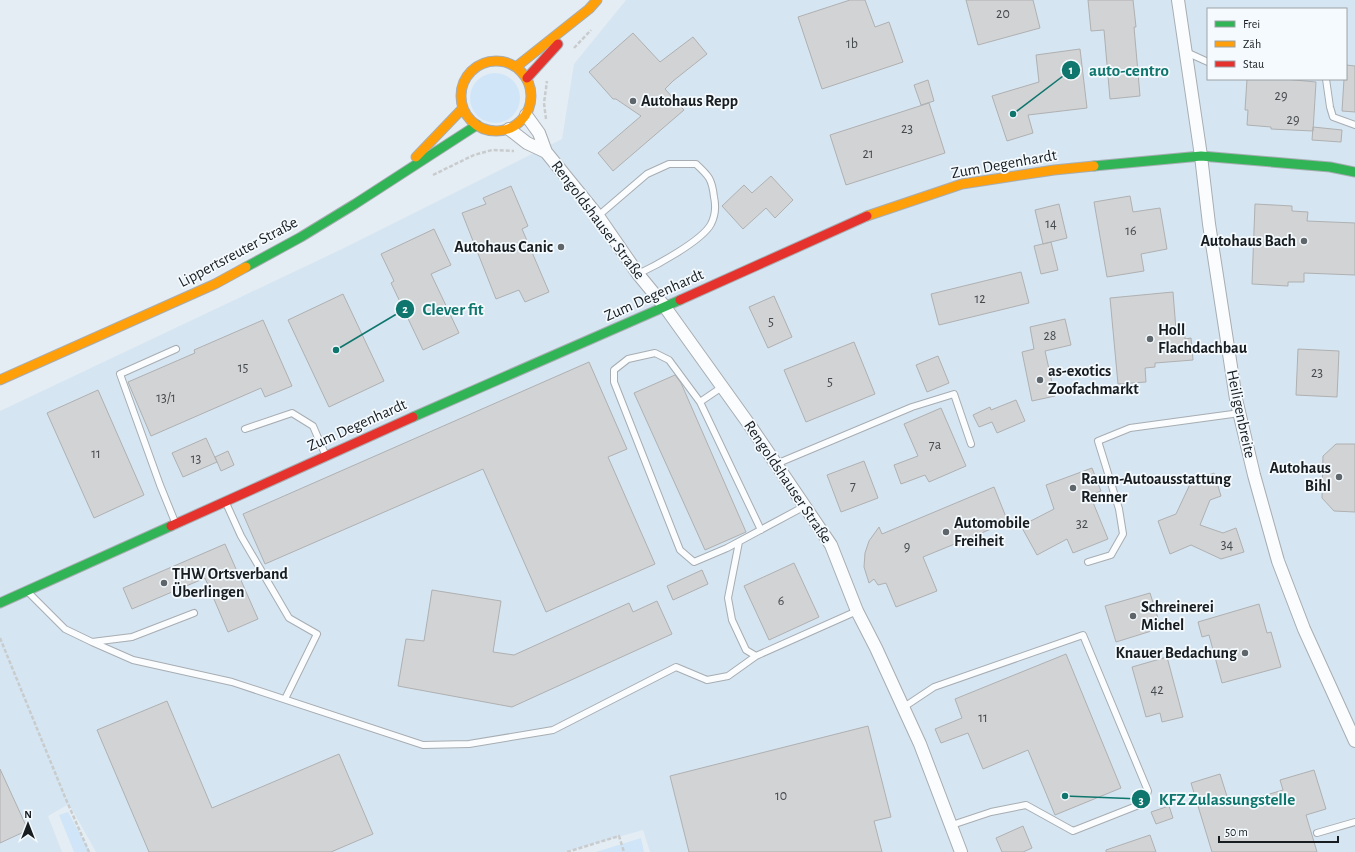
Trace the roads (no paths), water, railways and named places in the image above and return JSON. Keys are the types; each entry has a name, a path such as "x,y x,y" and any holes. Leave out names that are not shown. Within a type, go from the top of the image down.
{"street":[{"path":"527,78 597,0"},
{"name":"Heiligenbreite","path":"1178,0 1220,299 1236,399 1254,475 1278,561 1304,629 1355,741"},
{"path":"516,67 589,9"},
{"path":"495,61 506,62 516,67 527,78 531,88 531,100 526,115 521,121 509,129 496,131 477,125 469,118 463,108 461,97 462,86 467,76 474,68 484,63 495,61"},
{"path":"396,177 463,108"},
{"name":"Rengoldshauser Straße","path":"526,115 539,133 546,152 598,216 638,274 665,307 776,464 831,545 857,611 904,707 920,744 961,852"},
{"name":"Lippertsreuter Straße","path":"0,380 215,284 301,237 477,125"},
{"name":"Rengoldshauser Straße","path":"509,129 527,143 546,152"},
{"name":"Zum Degenhardt","path":"0,603 176,523 665,307 864,217 962,184 1054,170 1201,156 1330,167 1355,172"}],"lane":[{"path":"1186,52 1207,62"},
{"path":"1326,80 1330,107 1334,117 1355,125"},
{"path":"598,216 647,174 669,164 696,164 708,175 713,188 715,200 715,214 710,226 690,244 638,274"},
{"path":"176,349 120,374 160,484 176,523"},
{"path":"761,530 700,402 669,360 656,353 628,359 614,370 614,382 680,550 694,562 739,542 761,530 805,506"},
{"path":"700,402 722,387"},
{"path":"776,464 912,407 954,394 971,444"},
{"path":"1088,562 1111,556 1123,534 1119,509 1098,441 1130,428 1240,412"},
{"path":"245,429 292,413 313,426 326,456"},
{"path":"226,501 241,536 289,618 317,634 285,699"},
{"path":"739,542 728,598 732,620 746,650 756,656"},
{"path":"27,591 65,629 133,660 232,682 423,745 469,744 553,730 676,667 707,680 728,676 756,656 857,611"},
{"path":"92,642 132,637 194,613"},
{"path":"904,707 934,687 1083,635 1148,791 1144,803 1073,831 1026,805 991,812 952,825"},
{"path":"1317,833 1355,822"}],"place":[{"name":"Autohaus Repp","path":"633,101"},
{"name":"auto-centro","path":"1013,114"},
{"name":"Autohaus Bach","path":"1304,241"},
{"name":"Autohaus Canic","path":"561,247"},
{"name":"Holl Flachdachbau","path":"1150,339"},
{"name":"Clever fit","path":"336,350"},
{"name":"as-exotics Zoofachmarkt","path":"1040,380"},
{"name":"Autohaus Bihl","path":"1339,477"},
{"name":"Raum-Autoausstattung Renner","path":"1073,488"},
{"name":"Automobile Freiheit","path":"946,532"},
{"name":"THW Ortsverband Überlingen","path":"164,583"},
{"name":"Schreinerei Michel","path":"1133,616"},
{"name":"Knauer Bedachung","path":"1245,653"},
{"name":"KFZ Zulassungstelle","path":"1065,796"}]}
